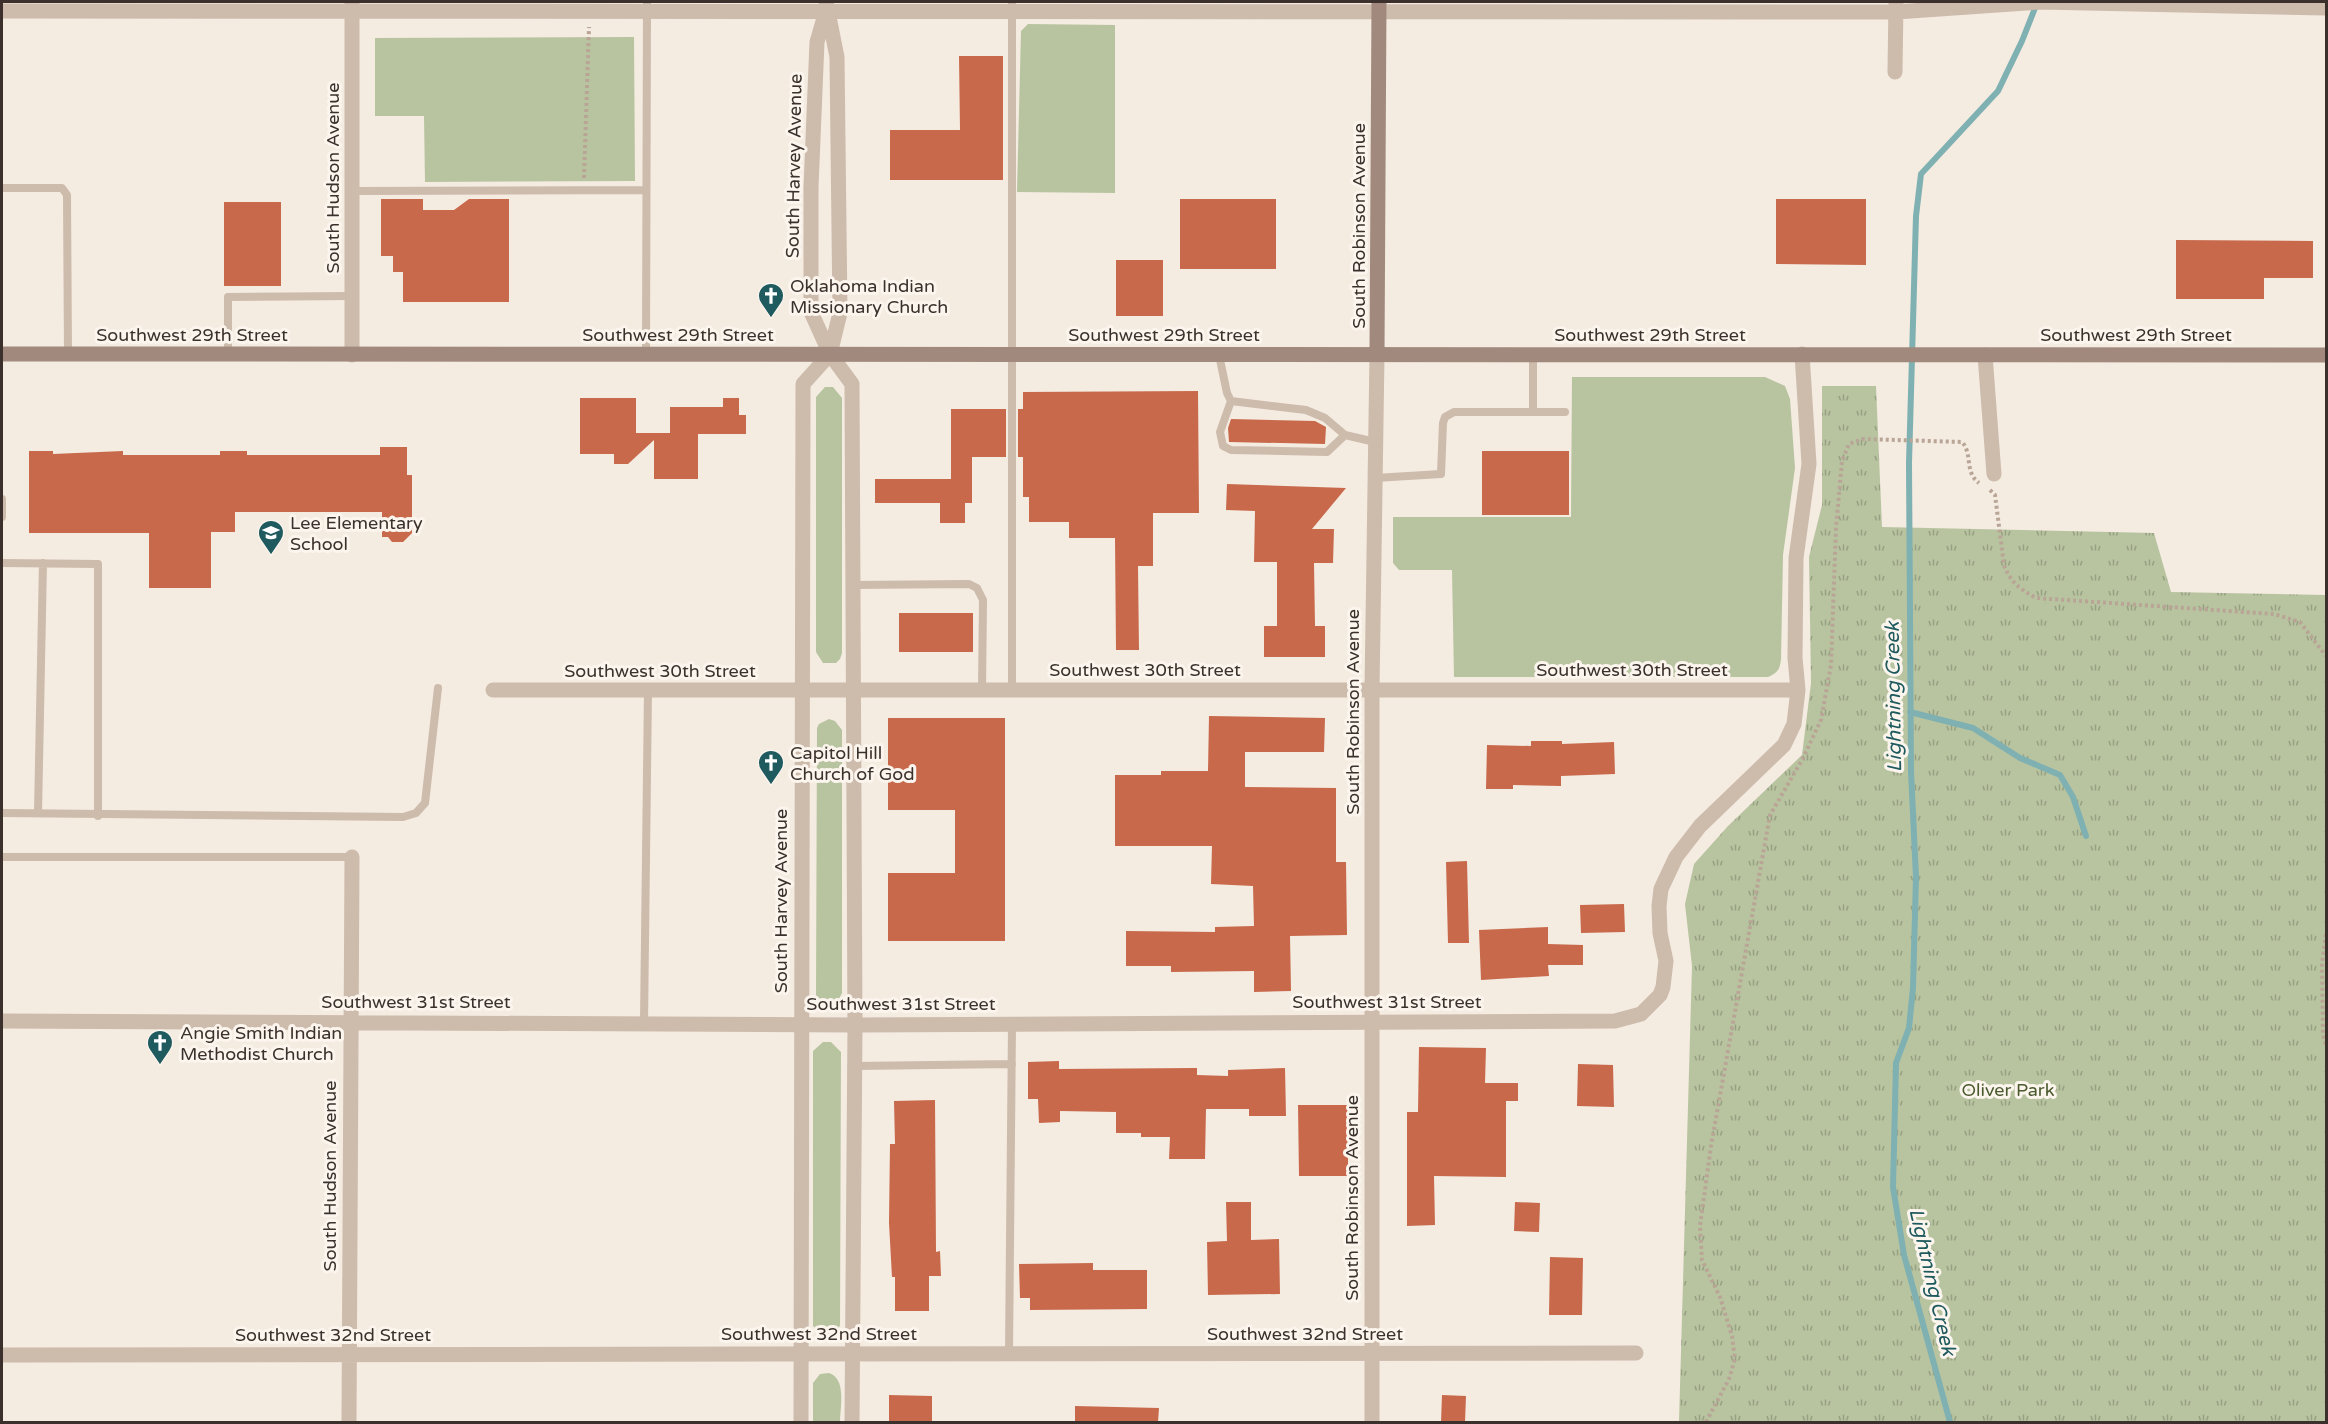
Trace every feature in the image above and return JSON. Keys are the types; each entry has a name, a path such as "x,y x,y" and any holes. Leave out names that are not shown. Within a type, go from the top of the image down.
{"main road":[{"name":"South Robinson Avenue","path":"1377,354 1379,7"},
{"name":"Southwest 29th Street","path":"2,354 352,356 2326,355"}],"street":[{"path":"2,11 352,7 589,11 647,6 1896,7 2040,2 2326,8"},
{"name":"South Harvey Avenue","path":"826,6 817,42 811,187 811,312 830,354 852,384 855,1025 852,1422"},
{"name":"South Harvey Avenue","path":"801,1422 803,384 830,354 840,313 837,57 826,6"},
{"name":"South Hudson Avenue","path":"352,7 354,191 352,356"},
{"path":"1895,72 1896,7"},
{"name":"South Robinson Avenue","path":"1372,1422 1372,689 1377,354"},
{"path":"1798,690 1796,558 1809,464 1802,354"},
{"path":"1985,355 1994,474"},
{"name":"Southwest 30th Street","path":"493,690 1798,690"},
{"name":"Southwest 31st Street","path":"2,1021 855,1025 1615,1021 1632,1019 1660,995 1666,980 1659,906 1661,889 1668,869 1700,826 1784,745 1794,724 1798,690"},
{"name":"South Hudson Avenue","path":"349,1422 352,857"},
{"name":"Southwest 32nd Street","path":"2,1355 1636,1353"}],"lane":[{"path":"646,355 647,6"},
{"path":"1012,7 1012,690"},
{"path":"2,188 62,188 67,195 68,354"},
{"path":"354,191 645,190"},
{"path":"228,355 228,297 353,296"},
{"path":"1533,354 1533,412"},
{"path":"1219,355 1227,393 1231,400 1220,432 1223,446 1231,450 1327,452 1345,435"},
{"path":"1231,400 1306,410 1325,418 1345,435 1376,442"},
{"path":"1375,478 1441,474 1443,423 1445,417 1454,412 1565,412"},
{"path":"2,499 2,517"},
{"path":"2,563 98,564 98,816"},
{"path":"38,813 43,564"},
{"path":"852,585 969,584 977,588 983,600 982,690"},
{"path":"2,813 98,816 403,817 416,813 425,803 438,688"},
{"path":"644,1023 648,690"},
{"path":"2,857 352,857"},
{"path":"1009,1353 1012,1024"},
{"path":"855,1066 1012,1064"}],"path":[{"path":"584,190 589,11"},
{"path":"1706,1422 1729,1379 1736,1359 1732,1336 1720,1298 1702,1260 1700,1226 1711,1146 1770,814 1802,760 1821,720 1832,665 1836,528 1842,461 1849,444 1863,440 1962,442 1967,448 1971,474 1995,495 2004,564 2013,583 2036,598 2274,614 2300,622 2326,656"},
{"path":"2326,934 2322,963 2323,1035 2326,1045"}],"green space":[{"path":"1028,24 1115,25 1115,193 1017,192 1021,31"},
{"path":"634,37 635,181 425,182 424,116 375,116 375,38"},
{"path":"1572,377 1765,377 1785,386 1790,399 1795,468 1783,555 1781,659 1779,668 1774,674 1768,677 1454,677 1452,570 1399,570 1393,563 1393,517 1571,517"},
{"name":"Oliver Park","path":"1822,386 1876,386 1882,527 2154,533 2171,592 2326,595 2326,1422 1679,1422 1692,966 1685,904 1694,864 1728,826 1802,755 1811,683 1809,557 1822,505"},
{"path":"825,387 833,387 842,398 842,653 836,663 823,663 816,652 816,397"},
{"path":"829,719 835,721 842,730 842,993 839,999 829,1005 816,996 817,728 819,724"},
{"path":"823,1042 831,1042 841,1052 840,1325 837,1332 823,1336 813,1326 813,1051"},
{"path":"829,1373 835,1376 840,1387 840,1422 813,1422 813,1383 820,1374"}],"building":[{"path":"959,56 1003,56 1003,180 890,180 890,130 960,130"},
{"path":"381,199 423,199 423,210 454,210 469,199 509,199 509,302 403,302 403,272 393,272 393,256 381,256"},
{"path":"1180,199 1276,199 1276,269 1180,269"},
{"path":"1776,199 1866,199 1866,265 1776,264"},
{"path":"224,202 281,202 281,286 224,286"},
{"path":"2176,240 2313,241 2313,278 2264,278 2264,299 2176,299"},
{"path":"1116,260 1163,260 1163,316 1116,316"},
{"path":"1198,391 1199,513 1153,513 1153,566 1138,566 1139,650 1116,650 1115,538 1069,538 1069,522 1029,522 1029,497 1023,497 1023,457 1018,457 1018,409 1023,409 1023,392"},
{"path":"580,398 636,398 636,433 670,433 670,407 723,407 723,398 739,398 739,415 746,415 746,434 698,434 698,479 654,479 654,440 628,464 614,464 614,454 580,454"},
{"path":"951,409 1006,409 1006,457 972,457 972,503 965,503 965,523 940,523 940,503 875,503 875,479 951,479"},
{"path":"1231,419 1315,421 1326,427 1325,444 1229,442 1228,428"},
{"path":"380,447 407,447 407,475 412,475 412,533 403,542 392,542 388,537 382,537 382,512 235,512 235,532 211,532 211,588 149,588 149,533 29,533 29,451 53,451 53,454 123,451 123,455 220,455 220,451 247,451 247,455 380,455"},
{"path":"1482,451 1569,451 1569,515 1482,515"},
{"path":"1227,484 1346,488 1312,529 1334,529 1333,563 1314,563 1315,626 1325,626 1325,657 1264,657 1264,626 1277,626 1277,562 1254,562 1255,511 1226,510"},
{"path":"899,613 973,613 973,652 899,652"},
{"path":"1209,716 1325,718 1324,752 1245,752 1245,787 1336,788 1336,862 1346,862 1347,935 1290,936 1291,991 1254,992 1254,971 1171,972 1171,966 1126,966 1126,931 1215,932 1215,927 1254,926 1253,886 1211,884 1212,846 1115,846 1115,775 1161,775 1161,771 1208,771"},
{"path":"888,718 1005,718 1005,941 888,941 888,873 955,873 955,810 888,810"},
{"path":"1531,741 1562,741 1562,744 1614,742 1615,774 1561,776 1561,786 1513,785 1513,789 1486,789 1487,745 1531,746"},
{"path":"1467,861 1469,943 1448,943 1446,862"},
{"path":"1624,904 1625,932 1581,933 1580,905"},
{"path":"1548,927 1548,944 1583,945 1583,965 1548,965 1549,976 1481,980 1479,930"},
{"path":"1419,1047 1486,1048 1485,1083 1518,1083 1518,1101 1506,1101 1506,1177 1434,1176 1435,1225 1407,1226 1407,1112 1418,1112"},
{"path":"1059,1061 1059,1069 1197,1068 1197,1075 1228,1076 1228,1070 1285,1068 1286,1116 1249,1116 1249,1109 1206,1109 1205,1159 1169,1159 1170,1137 1141,1137 1141,1133 1116,1133 1116,1112 1060,1111 1060,1122 1039,1123 1038,1099 1028,1099 1028,1062"},
{"path":"1578,1064 1613,1065 1614,1107 1577,1106"},
{"path":"935,1100 936,1252 940,1251 941,1276 929,1276 929,1311 895,1311 895,1277 892,1277 889,1223 890,1144 895,1144 894,1101"},
{"path":"1298,1105 1348,1105 1348,1176 1299,1176"},
{"path":"1226,1202 1251,1202 1251,1240 1279,1239 1280,1294 1208,1295 1207,1242 1227,1241"},
{"path":"1515,1202 1540,1203 1539,1232 1514,1231"},
{"path":"1550,1257 1583,1258 1582,1315 1549,1315"},
{"path":"1093,1263 1093,1270 1147,1270 1147,1309 1030,1310 1030,1298 1020,1298 1019,1264"},
{"path":"889,1395 932,1396 932,1422 889,1421"},
{"path":"1442,1395 1466,1396 1465,1422 1441,1422"},
{"path":"1075,1406 1159,1408 1158,1422 1075,1422"}],"waterway":[{"name":"Lightning Creek","path":"1950,1422 1904,1255 1893,1187 1896,1063 1909,1028 1913,988 1916,877 1911,771 1909,463 1916,216 1921,174 1998,91 2037,3"},
{"path":"1910,712 1973,728 2020,758 2060,775 2073,797 2086,836"}],"place":[{"name":"Oklahoma Indian Missionary Church","path":"771,319"},
{"name":"Lee Elementary School","path":"271,556"},
{"name":"Capitol Hill Church of God","path":"771,786"},
{"name":"Angie Smith Indian Methodist Church","path":"160,1066"}]}
